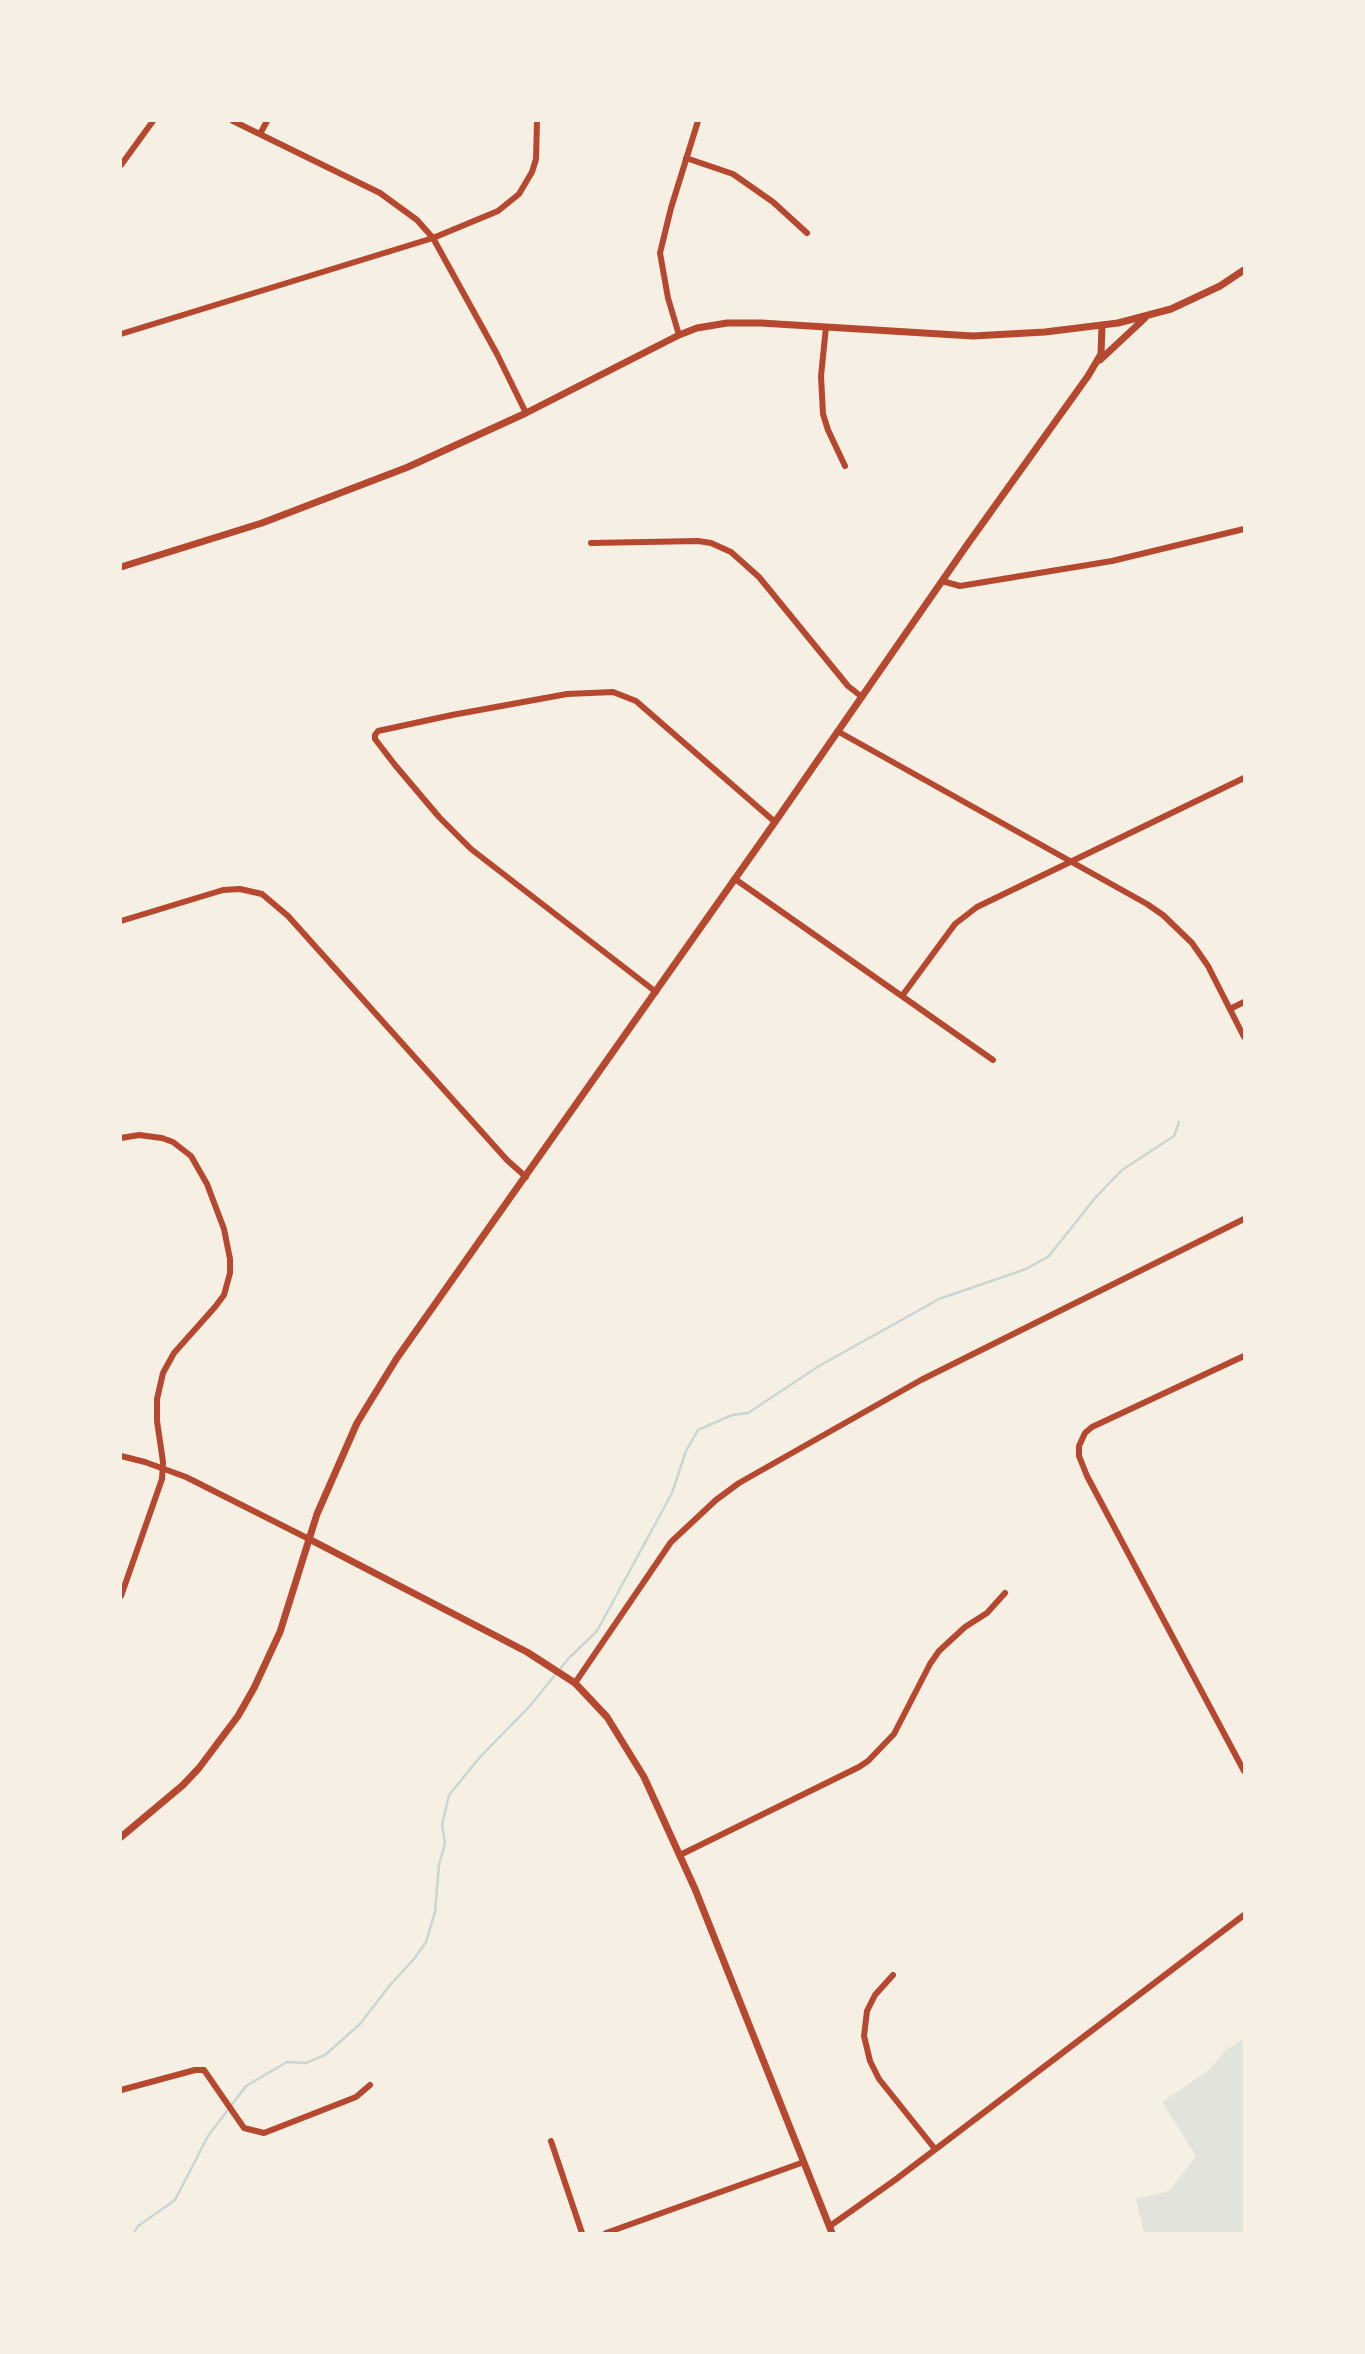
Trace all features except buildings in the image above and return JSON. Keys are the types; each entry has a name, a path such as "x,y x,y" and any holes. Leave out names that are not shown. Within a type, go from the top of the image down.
{"street":[{"path":"121,165 153,121"},
{"path":"233,121 380,193 416,220 433,238 526,413"},
{"path":"260,134 267,121"},
{"path":"121,334 433,238 498,211 527,184 536,159 537,121"},
{"path":"679,335 668,298 660,253 698,121"},
{"path":"686,158 733,174 773,202 807,233"},
{"path":"121,567 262,523 419,463 697,328 727,323 982,336 1045,332 1147,317 1197,298 1244,270"},
{"path":"121,1837 165,1801 199,1768 238,1716 279,1632 331,1479 370,1400 405,1348 1097,363 1147,317"},
{"path":"1097,363 1103,344 1102,325"},
{"path":"826,327 821,376 823,414 845,466"},
{"path":"942,581 960,586 1112,561 1244,529"},
{"path":"591,543 698,541 731,552 759,577 849,686 862,697"},
{"path":"656,992 471,849 439,817 395,765 375,739 375,735 378,731 528,701 580,692 612,692 636,701 775,822"},
{"path":"839,732 1147,904 1178,928 1208,967 1244,1037"},
{"path":"902,996 937,946 964,915 1244,778"},
{"path":"735,879 993,1060"},
{"path":"121,920 223,890 240,889 262,894 288,916 507,1160 526,1177"},
{"path":"1230,1009 1244,1002"},
{"path":"121,1138 139,1135 162,1138 184,1149 191,1156 206,1184 224,1229 230,1259 230,1273 224,1295 174,1353 163,1373 157,1399 163,1468 161,1483 121,1596"},
{"path":"575,1683 671,1542 716,1500 739,1483 921,1380 1244,1219"},
{"path":"1244,1356 1092,1427 1085,1433 1079,1446 1079,1456 1087,1476 1244,1771"},
{"path":"121,1456 163,1468 240,1503 527,1652 575,1683 596,1703 618,1732 644,1777 680,1855 831,2230 1244,1915"},
{"path":"680,1855 868,1760 894,1734 939,1651 965,1627 987,1613 1005,1593"},
{"path":"893,1975 875,1995 867,2011 864,2036 870,2061 879,2079 935,2149"},
{"path":"121,2090 195,2070 204,2070 244,2128 264,2133 356,2097 370,2085"},
{"path":"551,2141 582,2233"},
{"path":"606,2233 804,2162"}],"shaded area":[{"path":"1244,2038 1244,2233 1144,2233 1136,2199 1169,2191 1196,2156 1162,2102 1209,2070 1226,2050"}],"waterway":[{"path":"134,2233 138,2226 175,2200 208,2136 246,2086 287,2062 306,2063 325,2055 360,2024 426,1942 435,1912 439,1865 445,1843 442,1825 449,1795 480,1757 529,1707 568,1659 597,1631 672,1493 686,1451 698,1430 732,1415 748,1413 819,1366 939,1299 1026,1269 1049,1256 1095,1198 1122,1170 1174,1136 1179,1122"}]}
